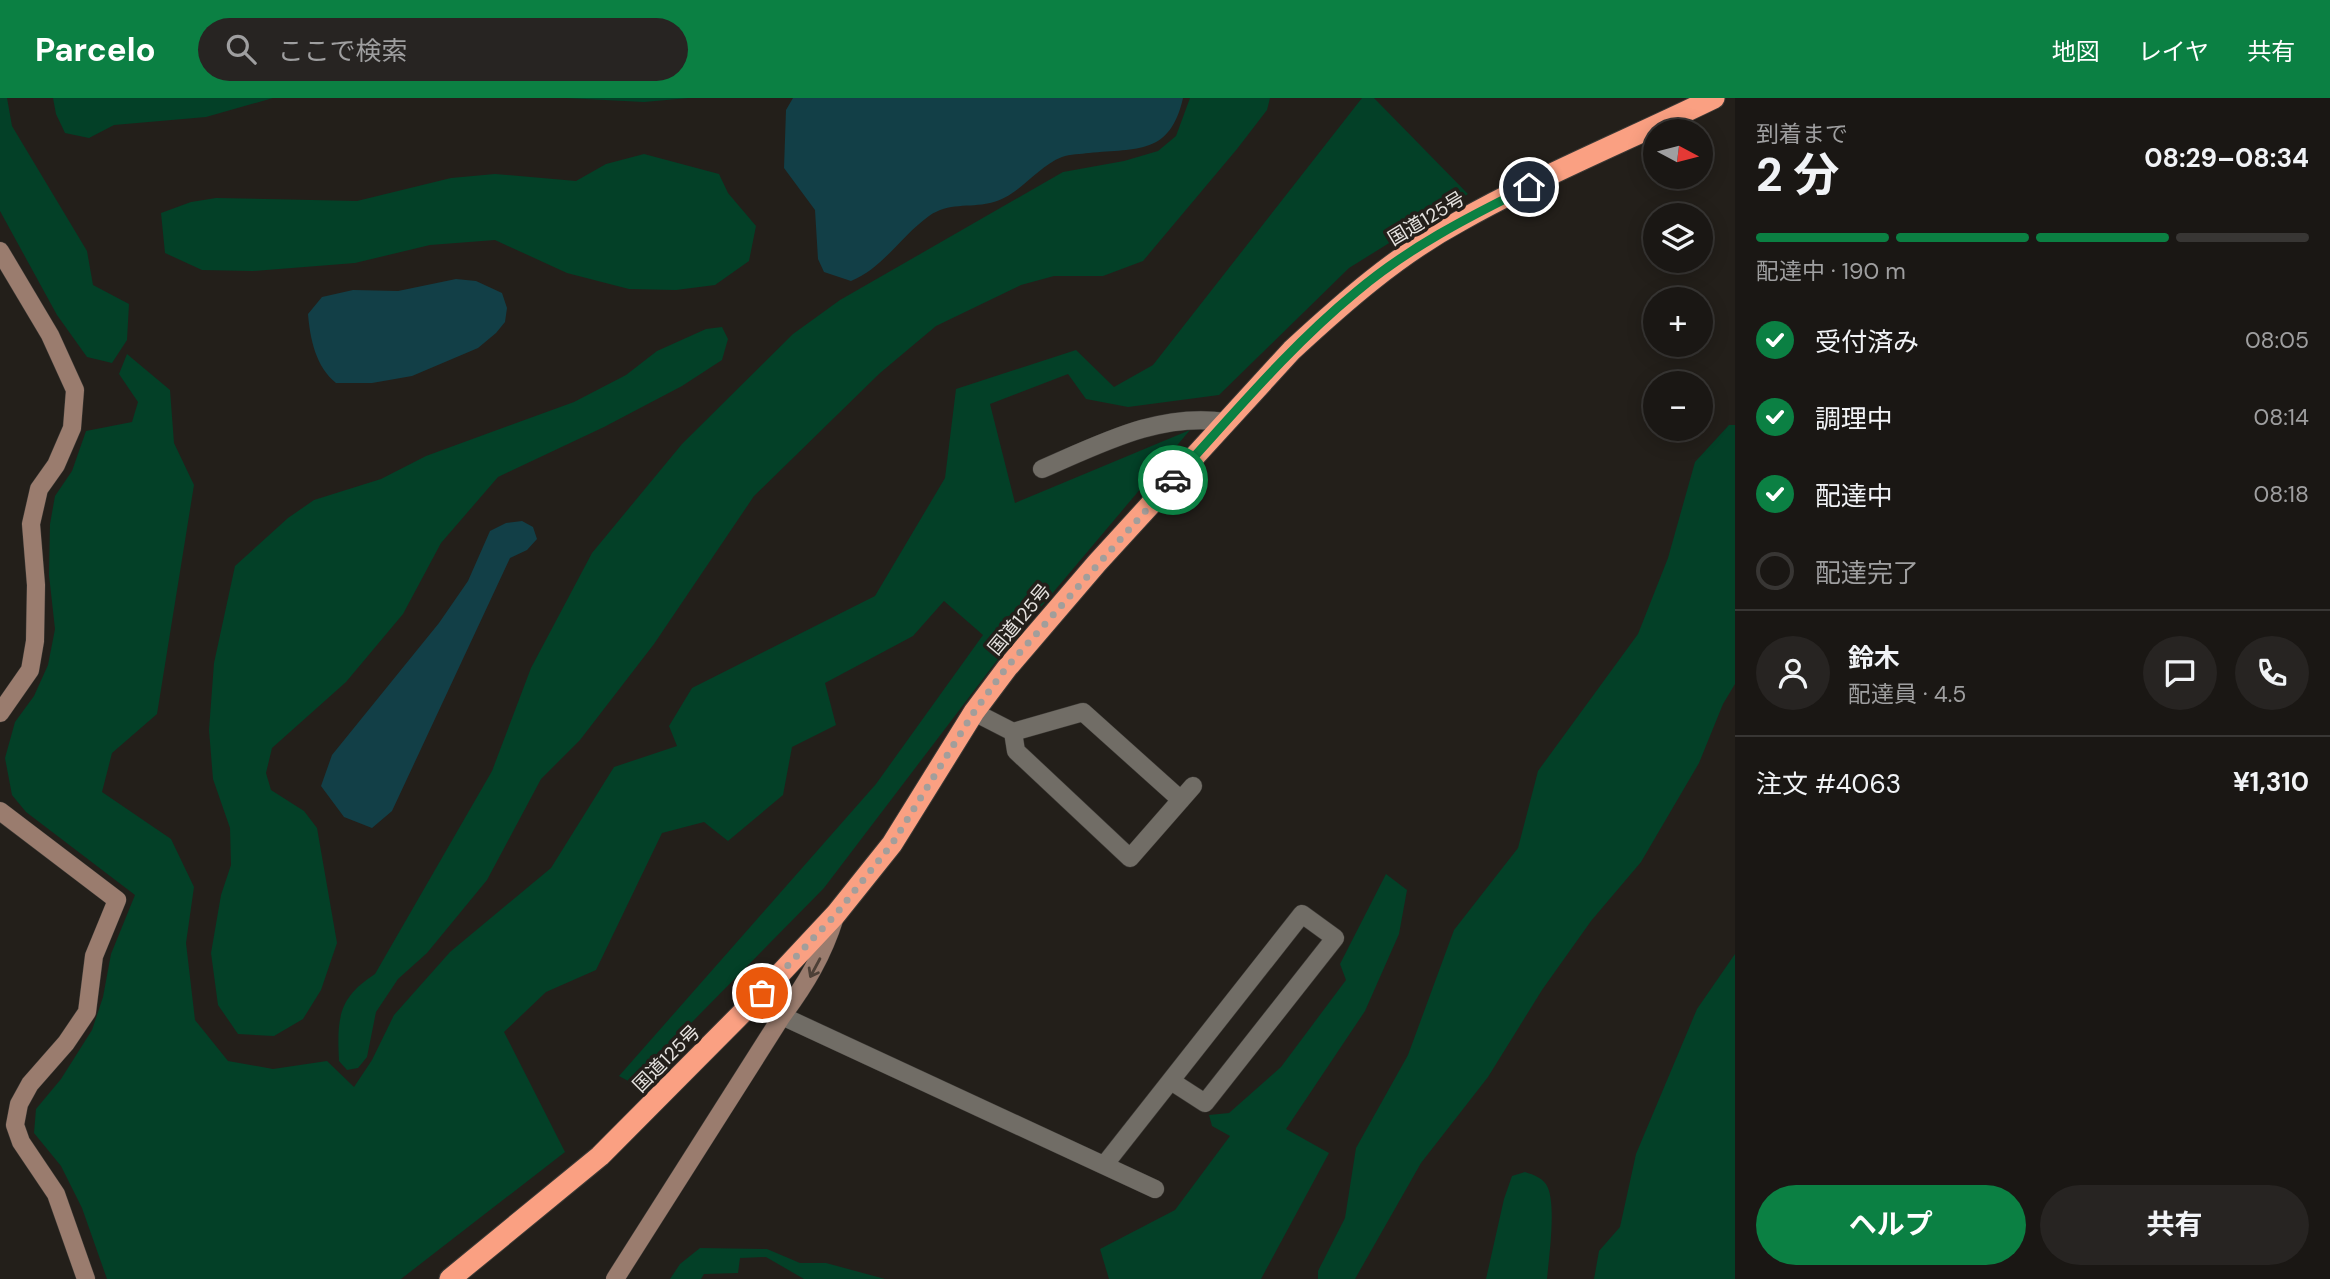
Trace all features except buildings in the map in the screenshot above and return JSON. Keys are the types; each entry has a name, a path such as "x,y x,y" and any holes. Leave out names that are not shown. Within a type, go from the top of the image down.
{"highway":[{"name":"国道125号","path":"450,1279 600,1156 762,993 836,914 892,844 974,712 1035,632 1226,422 1328,317 1404,256 1460,221 1714,98"}],"street":[{"path":"0,251 50,335 75,390 72,428 56,465 39,489 31,524 36,585 35,641 30,670 0,713"},
{"path":"1042,469 1124,434 1167,421 1200,418 1226,422"},
{"path":"974,712 1013,732 1083,712 1181,800"},
{"path":"1013,732 1016,751 1129,858 1193,786"},
{"path":"0,811 117,900 94,956 87,1012 66,1043 30,1084 19,1104 15,1125 21,1142 56,1194 86,1279"},
{"path":"615,1279 782,1016 812,975 825,948 836,914"},
{"path":"1105,1164 1302,914 1335,938 1205,1103 1171,1081"},
{"path":"762,993 782,1016 1154,1189"}],"green space":[{"path":"0,98 7,98 12,126 87,251 93,285 129,304 127,340 112,363 87,357 57,315 0,211"},
{"path":"53,98 273,98 206,117 114,125 89,138 65,133 56,114"},
{"path":"566,98 689,98 644,102"},
{"path":"1190,98 1270,98 1267,110 1237,149 1143,261 1103,276 1054,276 1021,285 936,326 880,373 754,496 654,644 580,740 541,779 487,880 427,953 398,979 376,1012 367,1057 358,1068 347,1070 339,1061 342,1010 353,992 375,974 492,771 531,668 592,553 682,444 793,334 840,300 1063,172 1124,161 1158,151 1176,136"},
{"path":"1362,98 1374,98 1468,194 1349,268 1219,395 1128,407 1086,399 1068,374 990,404 1015,503 1190,430 1008,646 824,888 632,1083 619,1076 876,784 983,635 944,601 913,636 825,683 836,725 792,747 783,795 728,841 704,822 662,833 596,970 546,992 504,1032 565,1152 401,1279 107,1279 82,1208 61,1166 34,1133 36,1109 61,1079 92,1030 103,997 111,954 135,895 26,812 12,795 5,758 15,722 34,696 48,665 55,629 49,575 50,524 55,496 72,471 86,431 132,422 138,402 119,374 127,354 170,390 174,443 194,485 157,714 112,753 102,792 171,839 194,887 186,943 195,1020 228,1061 273,1069 327,1061 354,1087 372,1060 394,1015 450,952 551,868 614,767 677,746 669,726 692,688 875,596 945,478 956,389 1076,350 1114,387 1153,365"},
{"path":"644,154 719,174 728,193 756,226 749,261 715,285 676,290 629,289 567,273 495,240 430,245 355,263 253,271 202,270 165,253 161,213 191,202 216,198 357,201 451,178 495,174 576,181 606,164"},
{"path":"722,327 728,339 722,360 682,386 604,427 498,477 441,543 403,614 346,682 272,748 266,773 271,790 304,811 317,828 337,943 321,990 303,1019 274,1036 238,1034 218,1005 211,953 221,895 231,865 230,828 213,779 209,730 214,663 235,566 288,518 314,500 381,479 426,456 574,402 626,375 657,351 706,329"},
{"path":"1729,425 1735,425 1735,684 1723,704 1699,763 1641,862 1591,921 1542,990 1488,1077 1421,1163 1355,1279 1318,1279 1318,1271 1345,1218 1356,1148 1408,1055 1454,930 1518,848 1538,771 1638,634 1668,558 1695,462"},
{"path":"1386,874 1407,890 1399,934 1365,1011 1286,1129 1329,1153 1261,1279 1109,1279 1100,1249 1175,1210 1230,1136 1212,1126 1209,1115 1229,1113 1281,1067 1346,980 1340,964"},
{"path":"1735,954 1735,1279 1594,1279 1599,1251 1620,1227 1636,1154 1697,1009"},
{"path":"1525,1172 1544,1182 1550,1197 1551,1233 1547,1279 1486,1279 1504,1199 1512,1176"},
{"path":"700,1248 767,1249 800,1263 826,1263 885,1279 804,1279 766,1257 740,1258 738,1273 704,1274 701,1279 670,1279 680,1264"}],"water":[{"path":"793,98 1183,98 1170,130 1150,145 1062,157 1000,200 951,207 936,212 919,224 873,268 851,281 824,272 818,259 815,210 784,168 786,110"},
{"path":"456,279 476,281 502,293 507,308 505,322 478,348 412,376 372,383 336,383 323,369 312,343 308,314 322,297 353,290 398,291"},
{"path":"522,521 533,527 537,539 527,550 510,558 392,811 372,828 344,817 321,786 332,755 439,623 468,581 490,531 506,523"}],"way so far":[{"path":"762,993 836,914 892,844 974,712 1006,668 1035,632 1173,480"}],"route":[{"path":"1173,480 1292,350 1357,291 1404,256 1460,221 1529,187"}]}
